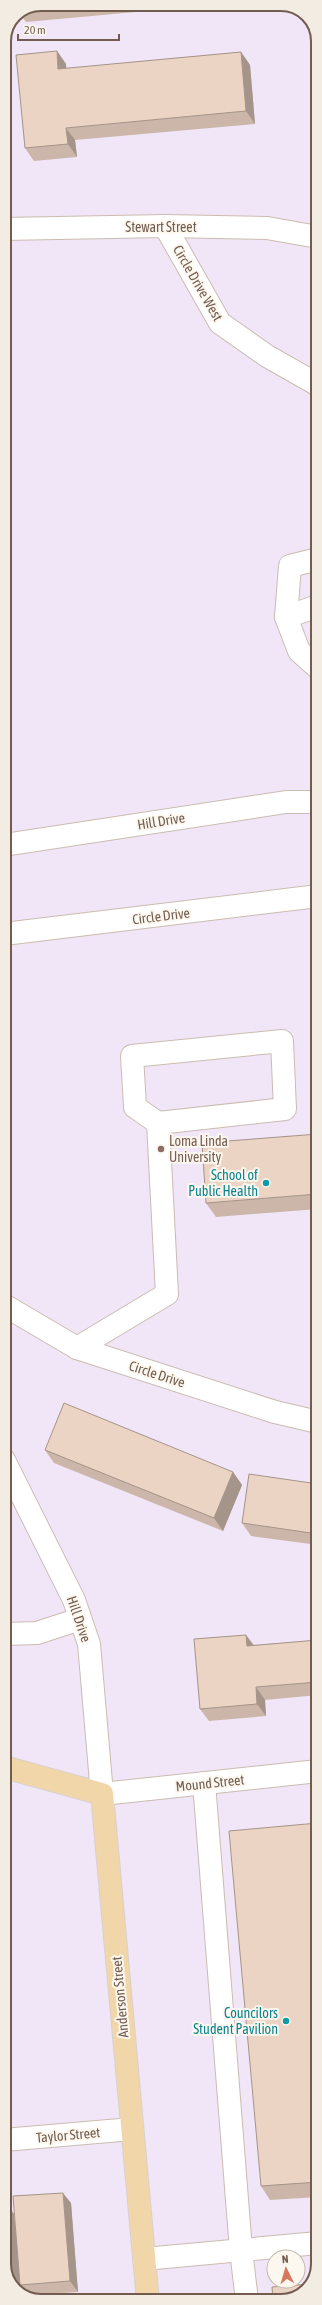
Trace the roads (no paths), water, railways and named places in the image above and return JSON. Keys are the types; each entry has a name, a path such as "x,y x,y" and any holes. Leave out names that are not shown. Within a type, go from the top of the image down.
{"main road":[{"path":"11,1768 102,1794"},
{"name":"Anderson Street","path":"102,1794 147,2294"}],"street":[{"name":"Stewart Street","path":"11,229 166,226 267,228 311,236"},
{"name":"Circle Drive West","path":"166,226 220,323 267,356 311,382"},
{"path":"311,561 290,566 286,617 299,651 311,662"},
{"path":"286,617 311,608"},
{"name":"Hill Drive","path":"11,844 286,802 311,802"},
{"name":"Circle Drive","path":"11,933 311,897"},
{"path":"282,1041 285,1109 158,1123 135,1107 132,1056 282,1041"},
{"path":"77,1348 167,1294 158,1123"},
{"name":"Circle Drive","path":"11,1309 77,1348 275,1412 311,1420"},
{"name":"Hill Drive","path":"11,1474 74,1600 89,1644 102,1794"},
{"path":"11,1634 37,1633 80,1619"},
{"name":"Mound Street","path":"102,1794 311,1773"},
{"path":"204,1783 241,2250 246,2294"},
{"name":"Taylor Street","path":"11,2139 132,2129"},
{"path":"144,2259 311,2244"}],"place":[{"name":"Loma Linda University","path":"161,1149"},
{"name":"School of Public Health","path":"266,1183"},
{"name":"Councilors Student Pavilion","path":"286,2021"}]}
